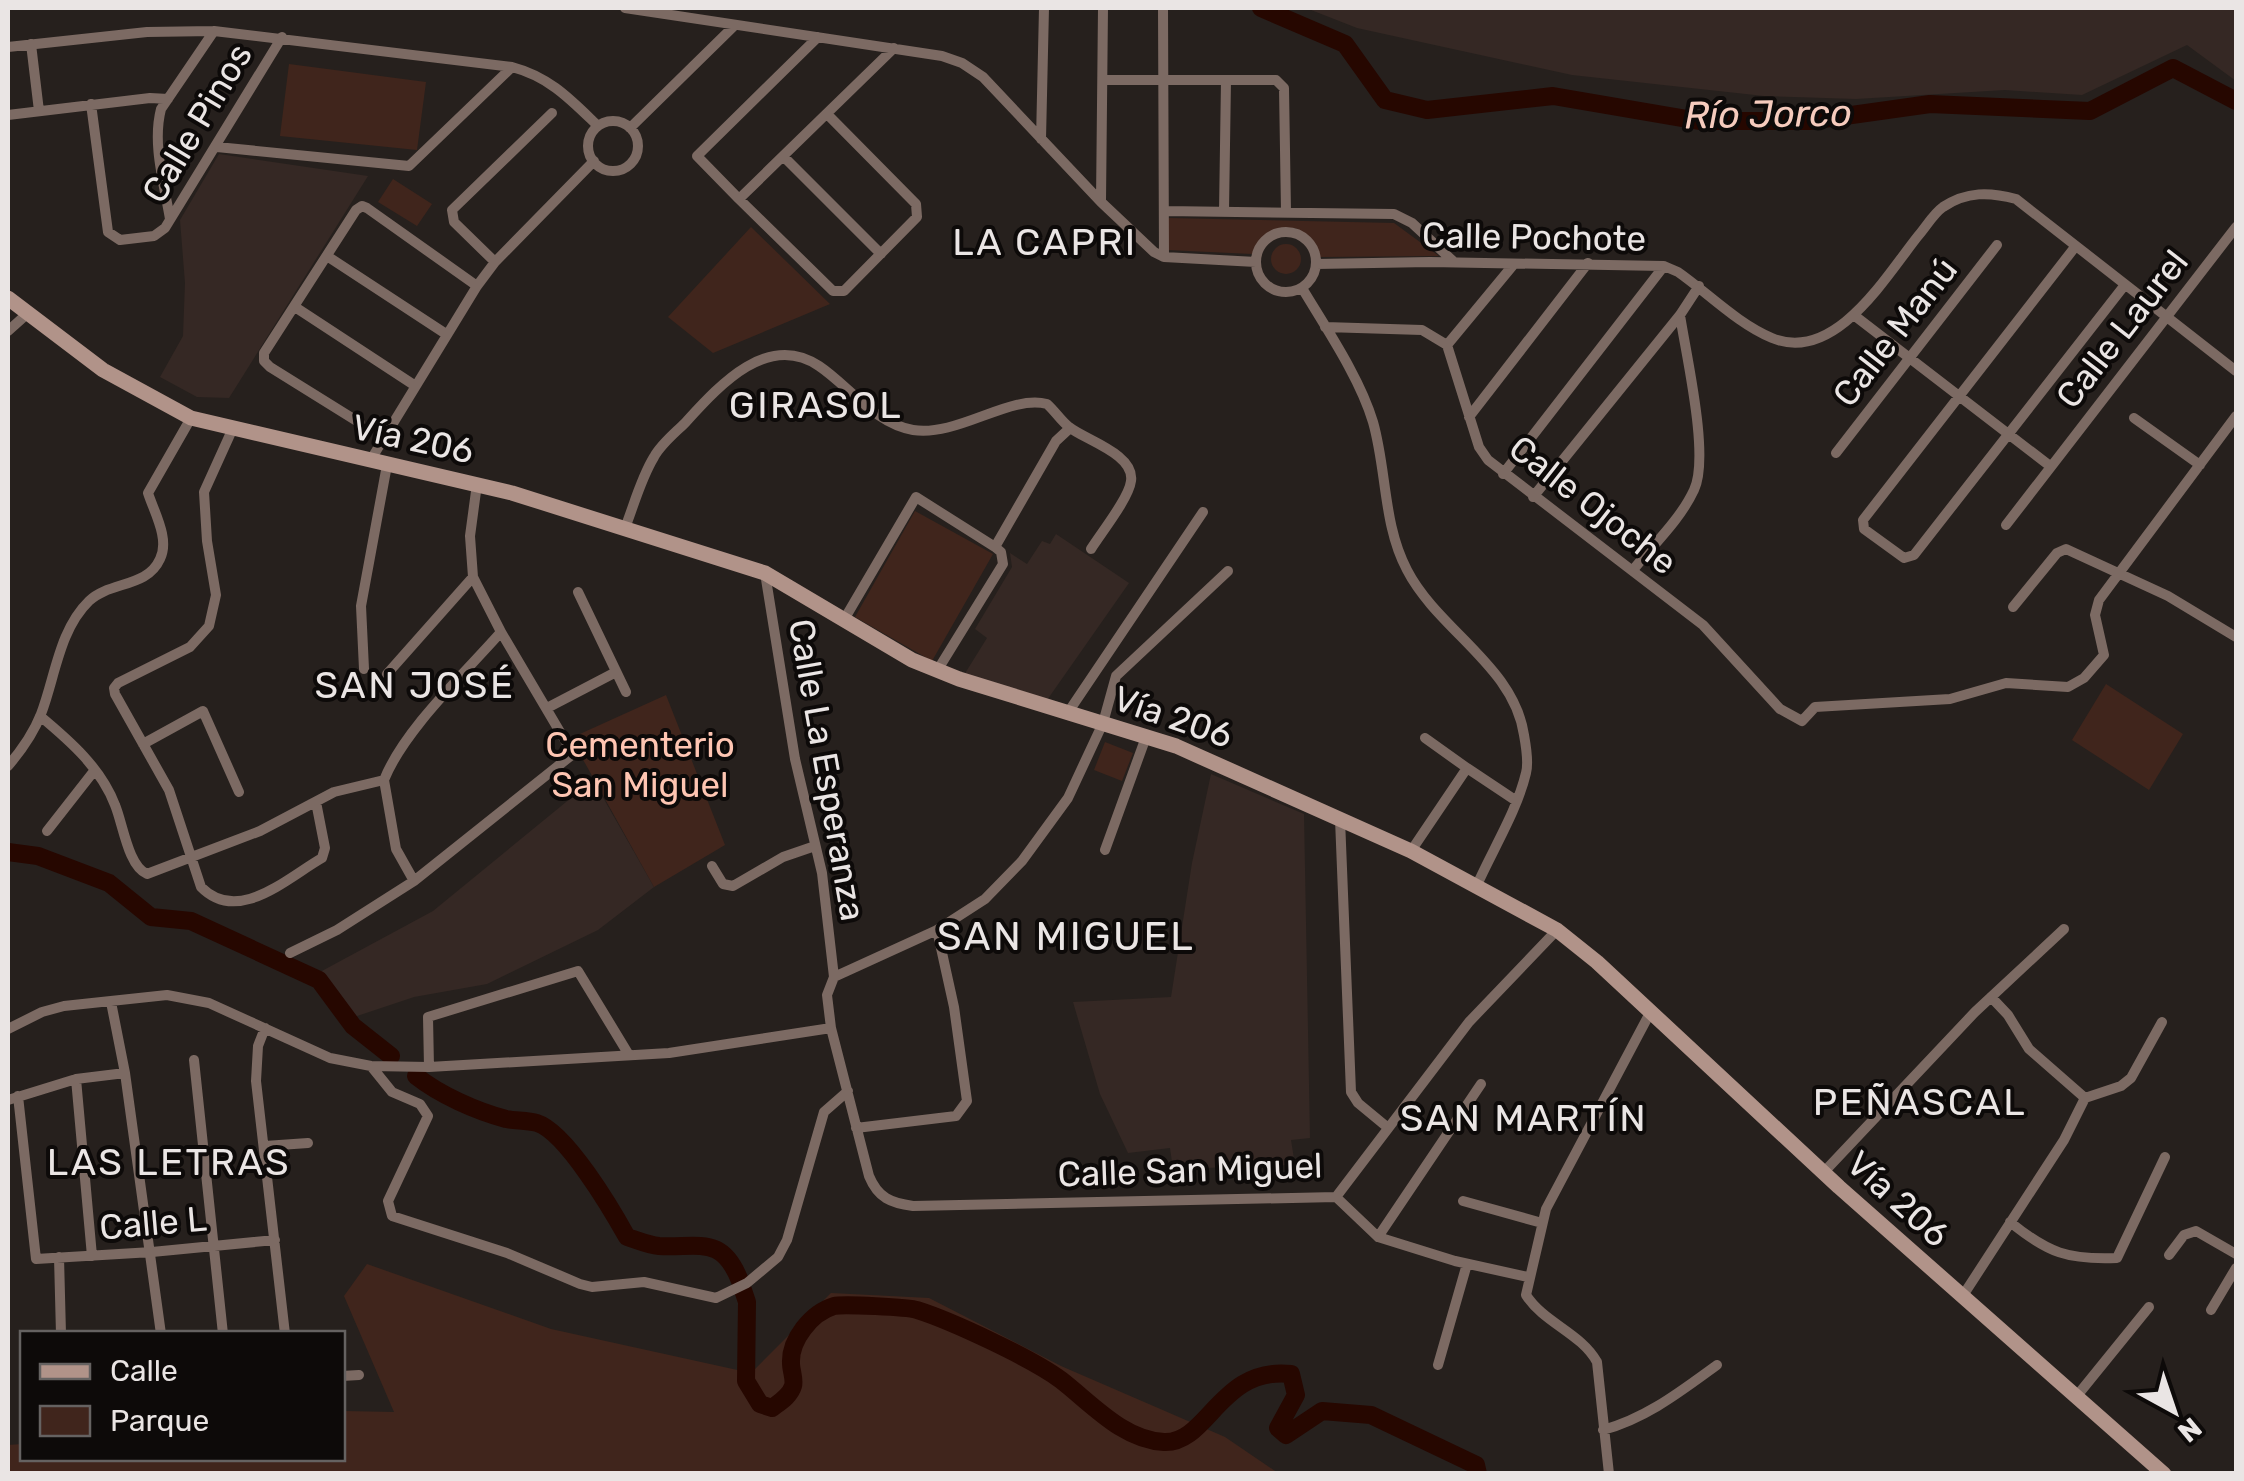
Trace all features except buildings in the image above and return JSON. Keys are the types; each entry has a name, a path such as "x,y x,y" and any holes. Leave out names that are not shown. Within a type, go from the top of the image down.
{"main road":[{"name":"Vía 206","path":"8,298 102,370 191,418 478,484 765,573 912,660 1067,714 1146,736 1225,766 1477,885 1557,930 1651,1010 1823,1172 2164,1474"}],"street":[{"path":"625,8 894,48 962,63 984,78 1146,246 1164,257 1256,262"},
{"path":"1041,139 1044,8"},
{"path":"1101,202 1102,8"},
{"path":"1163,8 1164,257"},
{"path":"630,128 734,26"},
{"path":"8,47 148,32 214,31 512,67 551,82 598,126"},
{"path":"170,220 158,120 214,31"},
{"name":"Calle Pinos","path":"92,104 110,236 120,240 154,236 165,228 282,37"},
{"path":"818,37 697,156 832,292 844,291 917,217 916,204 828,115"},
{"path":"31,44 39,110"},
{"path":"738,199 894,48"},
{"path":"217,147 409,166 512,67"},
{"path":"1104,80 1276,80 1284,88 1286,212"},
{"path":"1224,211 1226,80"},
{"path":"8,115 168,99"},
{"path":"496,262 454,222 452,210 552,113"},
{"path":"618,121 630,128 636,134 638,150 630,164 616,170 594,162 588,147 598,126 618,121"},
{"path":"784,157 881,254"},
{"path":"370,461 477,286 594,162"},
{"name":"Calle Pochote","path":"1316,264 1664,266 1773,338 1797,342 1814,340 1855,316 1940,209 1962,198 1990,192 2016,198 2232,368"},
{"path":"360,423 264,361 264,353 356,210 362,206 477,286"},
{"path":"1164,211 1394,214 1412,223 1454,262"},
{"name":"Calle Laurel","path":"2006,524 2236,227"},
{"path":"1286,233 1295,234 1310,246 1316,264 1302,288 1292,292 1272,289 1258,274 1256,262 1268,239 1286,233"},
{"name":"Calle Manú","path":"1836,454 1997,245"},
{"path":"2075,246 1862,520 1864,529 1904,558 1914,555 2124,286"},
{"path":"327,256 446,334"},
{"path":"1469,418 1588,263"},
{"path":"1325,327 1422,330 1447,345 1514,264"},
{"path":"1503,474 1664,266"},
{"path":"1533,497 1699,286"},
{"path":"1302,288 1373,421 1392,532 1405,568 1454,633 1516,702 1527,770 1477,885"},
{"path":"295,307 414,385"},
{"path":"8,331 27,314"},
{"path":"1633,570 1686,504 1700,472 1680,315"},
{"path":"1855,316 2050,466"},
{"name":"Calle Ojoche","path":"1447,345 1479,447 1503,474 1702,625 1780,708 1802,721 1815,707 1950,699 2006,683 2068,687 2078,684 2104,655 2095,615 2099,600 2120,575"},
{"path":"2232,368 2236,351"},
{"path":"625,528 654,455 708,398 754,361 789,354 820,366 895,425 914,430 946,429 1037,401 1047,404 1070,428 1089,436 1126,462 1132,478 1091,549"},
{"path":"2120,575 2236,416"},
{"path":"8,766 40,716 64,644 89,601 144,578 159,563 164,543 148,493 191,418"},
{"path":"2134,418 2200,465"},
{"path":"233,428 204,492 216,595 209,626 190,647 118,684 115,694 169,790 202,888 211,896 231,904 249,901 324,854 316,802"},
{"path":"995,547 1056,442 1070,428"},
{"path":"364,669 361,606 388,465"},
{"path":"290,953 337,930 414,881 573,754 473,577 470,536 478,484"},
{"path":"845,618 916,497 995,547 1001,552 1003,564 937,670"},
{"path":"1067,714 1203,512"},
{"path":"2014,607 2057,554 2066,549 2168,596 2236,637"},
{"path":"834,977 937,930 985,900 1048,830 1068,798 1103,723 1116,676 1228,570"},
{"name":"Calle La Esperanza","path":"765,573 794,758 815,846 834,977 827,995 830,1028"},
{"path":"387,674 473,577"},
{"path":"578,592 626,692"},
{"path":"414,881 396,849 384,780 410,736 501,632"},
{"path":"548,708 616,672"},
{"path":"144,744 203,711 239,792"},
{"path":"40,716 74,744 114,800 139,870 148,874 260,830 334,792 384,780"},
{"path":"1105,850 1146,736"},
{"path":"1425,738 1516,800"},
{"path":"1411,851 1467,768"},
{"path":"47,831 94,772"},
{"path":"1340,820 1351,1092 1358,1103 1388,1126"},
{"path":"712,866 724,884 733,886 782,857 815,846"},
{"path":"1823,1172 1991,997 2064,929"},
{"path":"856,1128 956,1116 965,1107 954,1007 937,930"},
{"name":"Calle San Miguel","path":"830,1028 874,1187 892,1203 914,1206 1336,1197 1469,1022 1557,930"},
{"path":"429,1067 428,1017 578,971 629,1055"},
{"path":"8,1029 64,1006 167,996 189,998 330,1058 371,1066 429,1067 669,1054 830,1028"},
{"path":"1991,997 2008,1015 2029,1049 2085,1098"},
{"path":"111,1002 125,1073 161,1331"},
{"path":"1609,1474 1597,1362 1591,1351 1533,1306 1526,1295 1546,1209 1651,1010"},
{"path":"1962,1297 2064,1140 2085,1098 2131,1078 2162,1022"},
{"path":"265,1028 258,1046 256,1081 285,1331"},
{"path":"194,1060 222,1331"},
{"path":"371,1066 392,1092 420,1104 428,1116 388,1201 392,1216 507,1253 580,1284 592,1287 644,1282 716,1298 747,1283 778,1256 787,1240 824,1112 848,1091"},
{"path":"13,1098 76,1079 125,1073"},
{"path":"76,1079 92,1256"},
{"path":"1378,1237 1481,1084"},
{"name":"Calle L","path":"13,1098 36,1258 275,1240"},
{"path":"265,1146 308,1143"},
{"path":"2010,1222 2033,1241 2059,1254 2081,1260 2117,1258 2165,1157"},
{"path":"1336,1197 1378,1237 1467,1264 1528,1277"},
{"path":"1464,1201 1542,1223"},
{"path":"2169,1255 2184,1235 2196,1230 2236,1254"},
{"path":"58,1258 61,1331"},
{"path":"1438,1364 1467,1264"},
{"path":"2211,1310 2236,1268"},
{"path":"2076,1397 2149,1307"},
{"path":"1603,1430 1661,1406 1717,1365"},
{"path":"345,1376 359,1375"}],"shaded area":[{"path":"1306,8 2236,8 2236,81 2187,45 2082,95 2005,90 1856,99 1764,96 1572,75 1357,28"},
{"path":"219,154 368,176 229,398 197,397 160,377 183,336 185,283 180,220"},
{"path":"1056,534 1129,583 1045,703 964,675 987,638 975,629 1012,567 1010,553 1027,564 1042,541 1050,544"},
{"path":"1211,774 1304,814 1310,1138 1291,1140 1295,1165 1173,1169 1170,1148 1128,1153 1100,1094 1073,1002 1171,997"},
{"path":"593,780 654,887 598,930 487,984 414,997 354,1017 320,972 433,911"}],"green space":[{"path":"289,64 426,82 417,150 280,136"},
{"path":"393,179 432,204 417,226 378,202"},
{"path":"1168,218 1394,223 1439,256 1320,257 1315,244 1295,228 1270,232 1252,254 1167,250"},
{"path":"751,227 830,304 713,353 668,317"},
{"path":"1286,244 1297,248 1301,259 1297,270 1286,274 1275,270 1271,259 1275,248"},
{"path":"915,511 993,554 932,661 855,617"},
{"path":"2106,684 2183,734 2149,790 2072,740"},
{"name":"Cementerio San Miguel","path":"666,695 725,845 654,887 571,738"},
{"path":"1105,742 1133,753 1122,781 1094,770"},
{"path":"367,1264 551,1329 751,1373 831,1293 929,1298 1061,1366 1225,1437 1278,1473 8,1473 8,1445 20,1444 20,1461 345,1461 345,1411 394,1412 344,1296"}],"waterway":[{"name":"Río Jorco","path":"1261,8 1345,44 1385,100 1427,110 1553,96 1699,121 1809,121 1930,104 2090,111 2173,68 2236,101"},
{"path":"8,852 38,856 109,883 151,917 191,921 319,980 353,1026 391,1056"},
{"path":"416,1076 471,1107 549,1129 587,1173 627,1237 655,1245 717,1250 726,1256 740,1281"},
{"path":"743,1290 747,1302 746,1381 760,1404 772,1408 792,1390 794,1345 817,1315 840,1305 902,1308 950,1323 1032,1362 1122,1428 1149,1440 1179,1439 1247,1382 1267,1375 1291,1374 1296,1395 1278,1428 1286,1435 1322,1411 1371,1415 1476,1465 1478,1474"}],"district":[{"name":"LA CAPRI","path":"1045,242"},
{"name":"GIRASOL","path":"816,405"},
{"name":"SAN JOSÉ","path":"415,685"},
{"name":"SAN MIGUEL","path":"1066,936"},
{"name":"PEÑASCAL","path":"1920,1102"},
{"name":"SAN MARTÍN","path":"1524,1118"},
{"name":"LAS LETRAS","path":"169,1162"}]}
